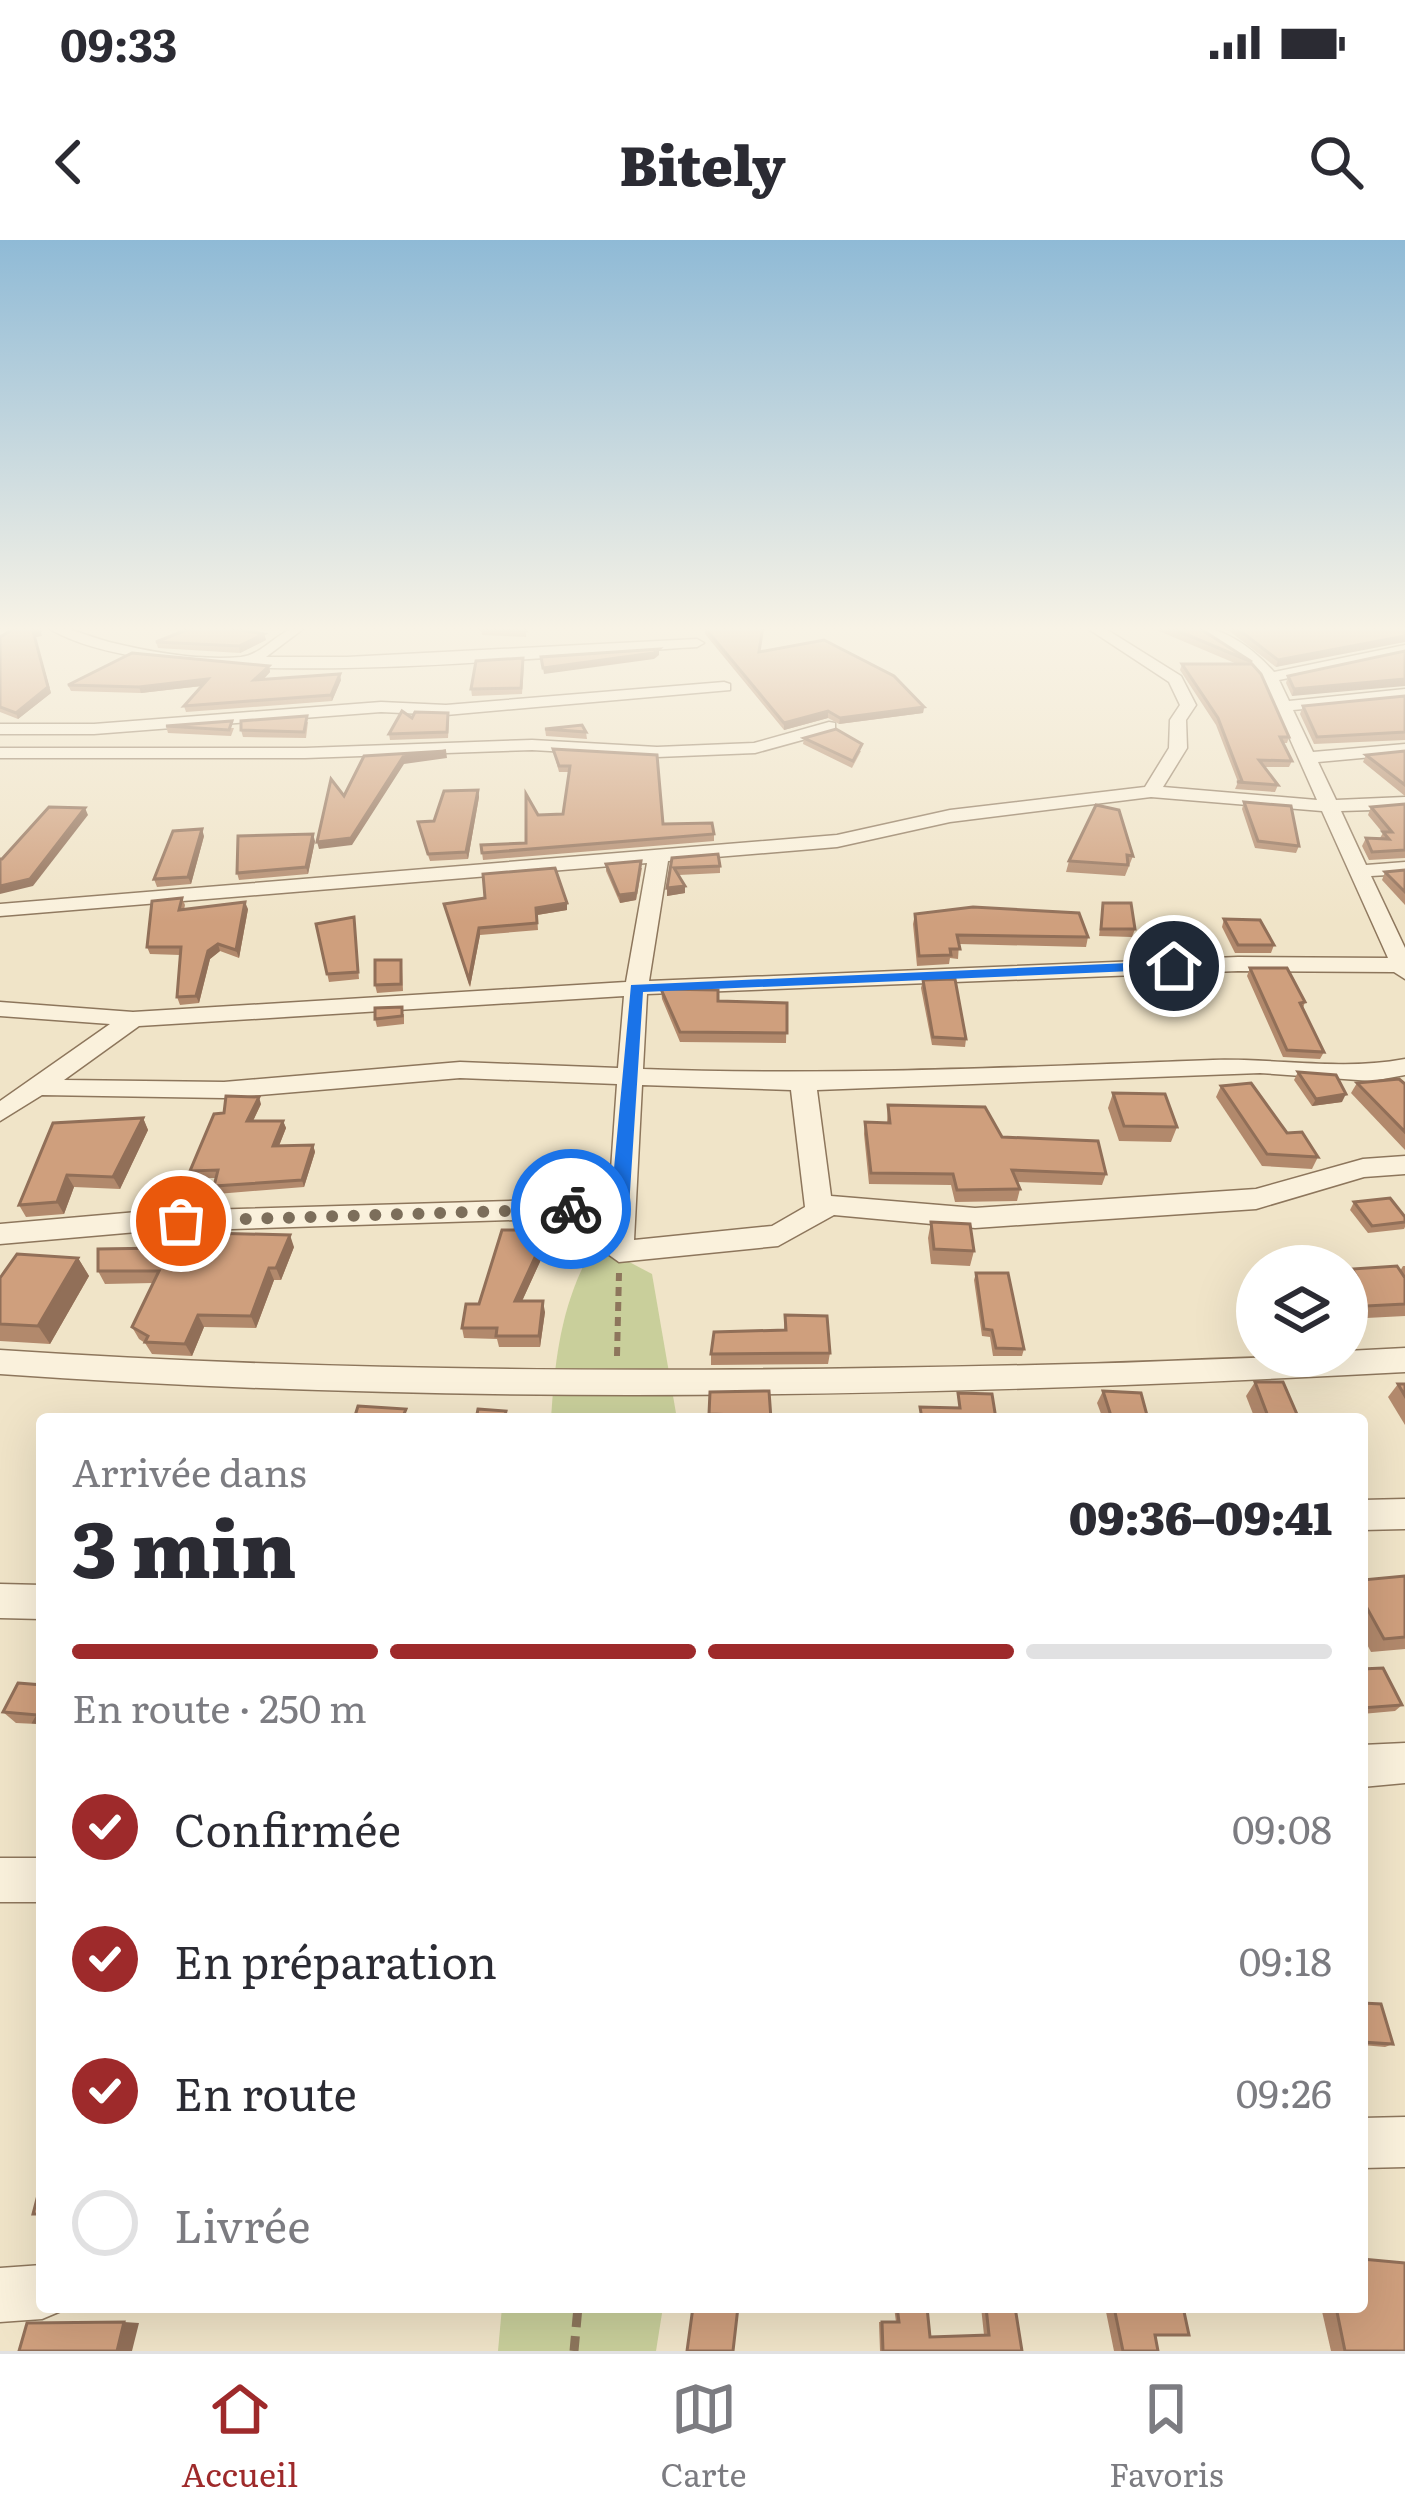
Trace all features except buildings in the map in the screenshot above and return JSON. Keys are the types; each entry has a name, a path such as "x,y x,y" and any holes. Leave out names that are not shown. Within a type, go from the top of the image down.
{"street":[{"path":"0,729 142,725"},
{"path":"1151,792 1178,748 1178,725"},
{"path":"0,1010 133,1018 636,988 1174,966 1403,968 1293,725"},
{"path":"0,753 295,754 532,745 657,752 755,748 829,727"},
{"path":"1309,758 1405,749"},
{"path":"0,910 658,860 837,841 950,816 1151,792 1330,806 1405,802"},
{"path":"658,860 636,988 620,1252 778,1236 819,1208 838,1205 975,1218 1256,1199 1363,1168 1405,1165"},
{"path":"1360,871 1405,868"},
{"path":"0,1113 133,1018"},
{"path":"36,1088 224,1090 460,1070 803,1083 1247,1066 1372,1073 1405,1067"},
{"path":"803,1083 819,1208"},
{"path":"0,1234 137,1222 620,1207"},
{"path":"0,1362 131,1371 616,1381 1077,1377 1405,1360"},
{"path":"1368,1515 1405,1514"},
{"path":"0,1600 36,1602"},
{"path":"1368,1766 1405,1763"},
{"path":"0,1880 36,1880"},
{"path":"1368,2143 1405,2142"},
{"path":"0,2295 36,2292"}],"path":[{"path":"616,1381 620,1252"},
{"path":"574,2351 577,2313"}],"green space":[{"path":"595,1244 652,1274 676,1413 552,1413 562,1328"},
{"path":"501,2313 662,2313 656,2351 498,2351"}],"way so far":[{"path":"181,1221 571,1209"}],"route":[{"path":"571,1209 620,1207 636,1046 636,988 1174,966"}]}
